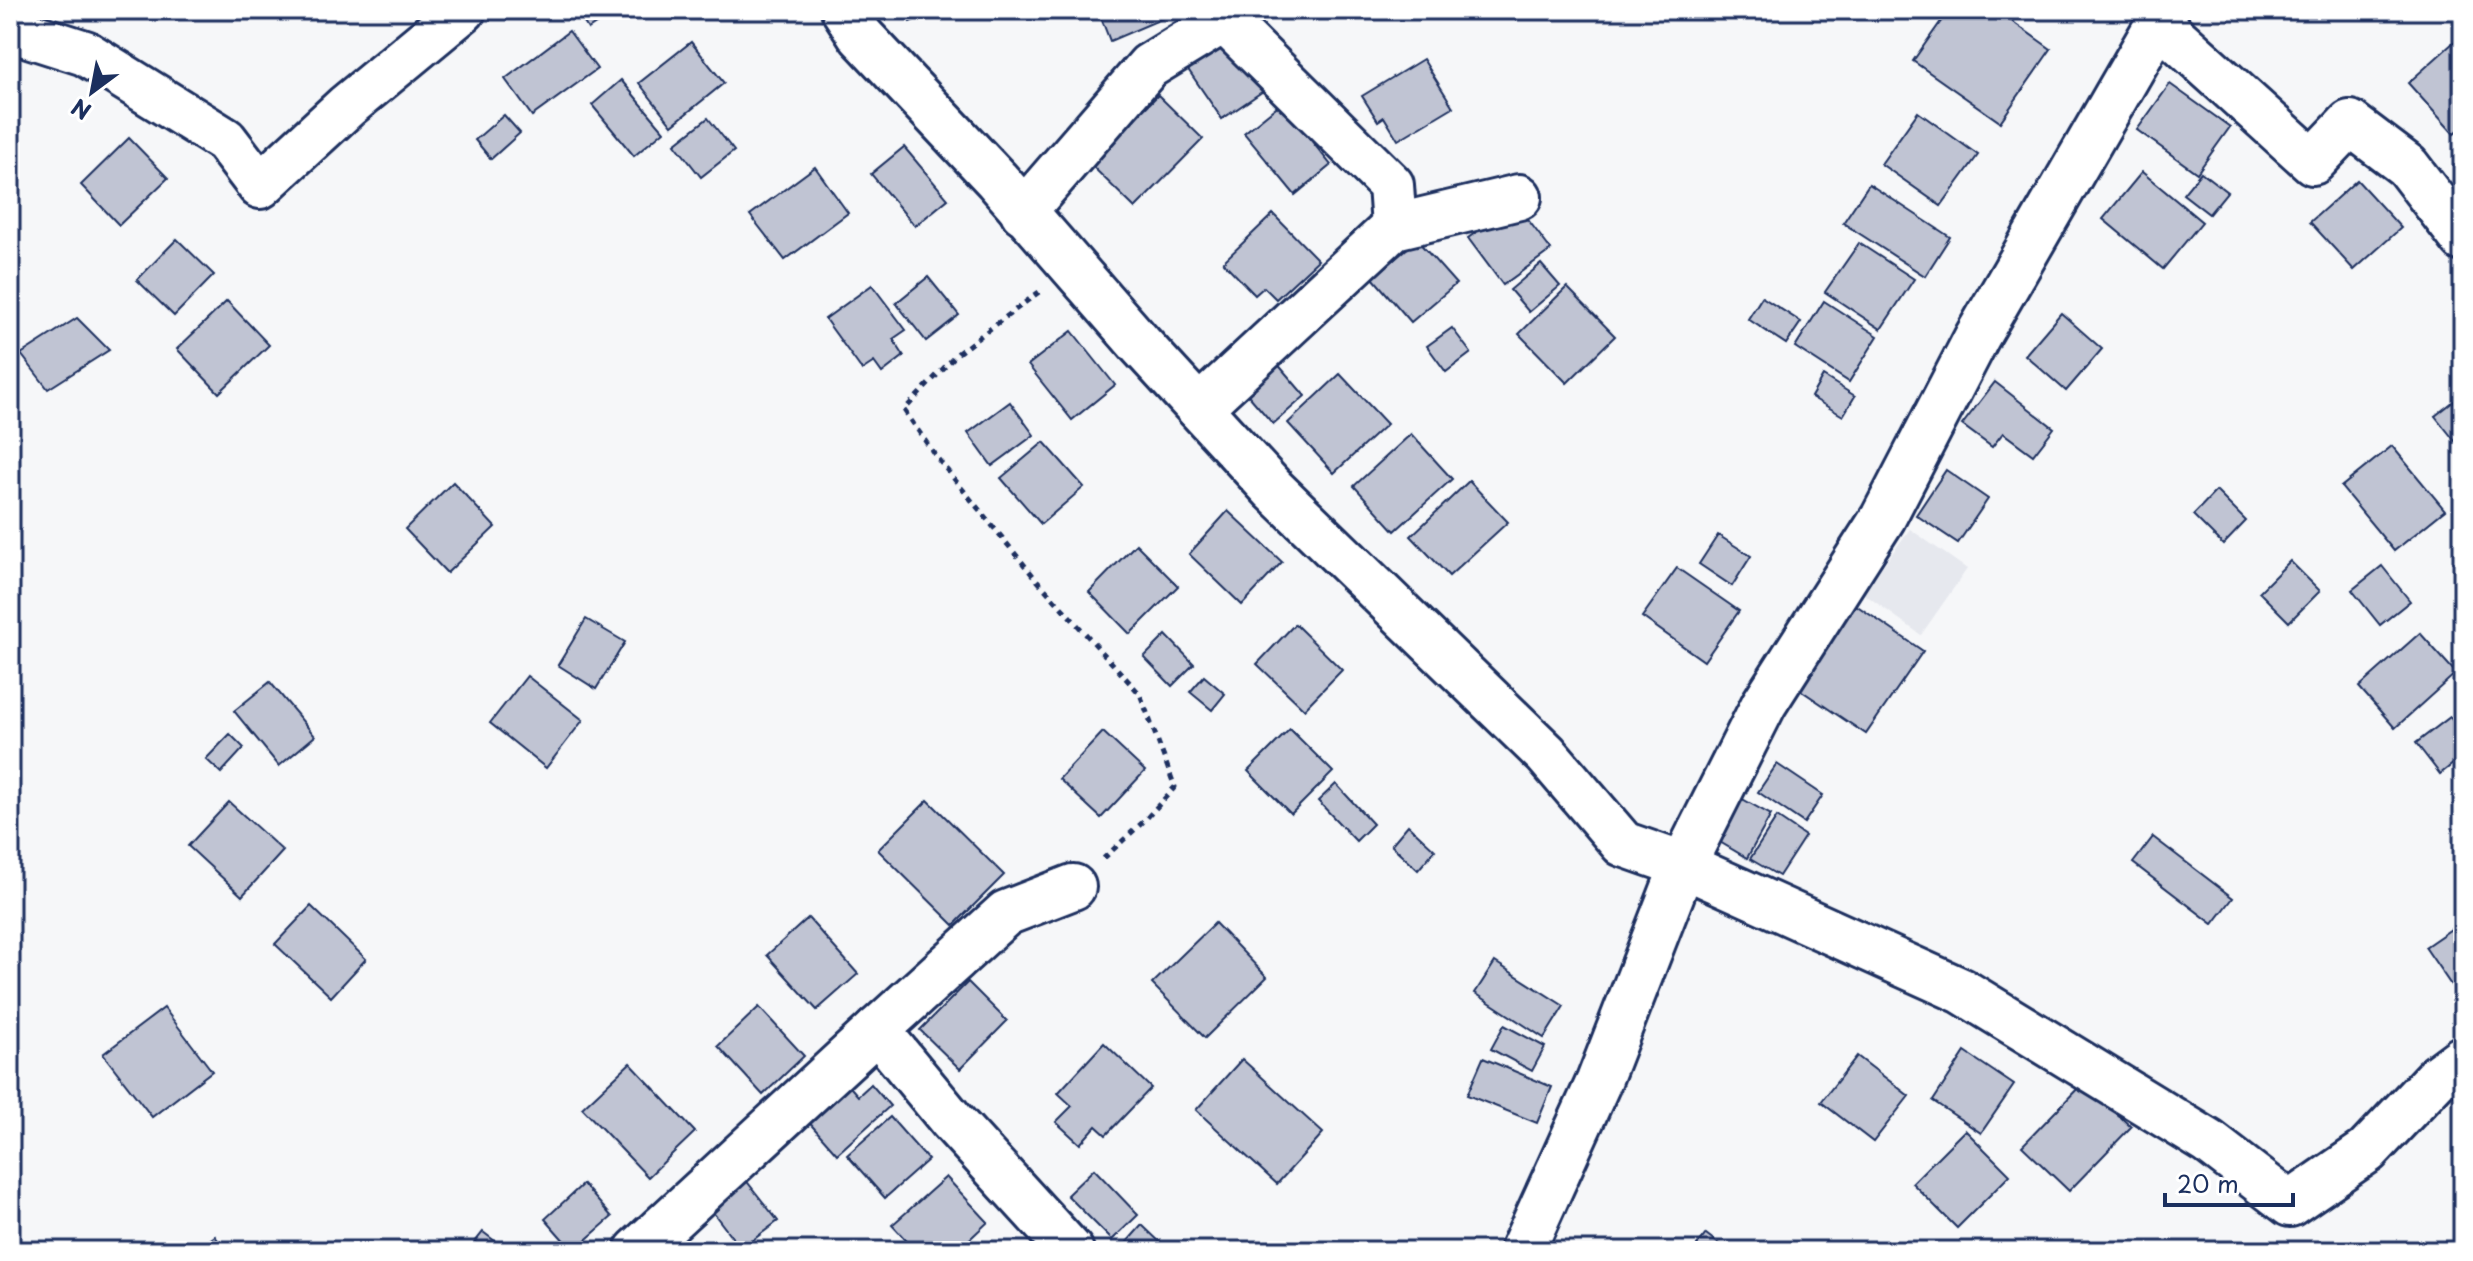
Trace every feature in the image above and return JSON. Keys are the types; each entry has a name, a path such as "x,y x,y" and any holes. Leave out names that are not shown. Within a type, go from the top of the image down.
{"street":[{"path":"10,29 85,53 225,140 260,186 347,106 463,10"},
{"path":"844,10 861,36 997,180 1273,489 1546,754 1623,844 1683,865 1962,991 2209,1142 2290,1204 2367,1151 2436,1078 2463,1058"},
{"path":"1522,1251 1599,1081 1683,865 1764,704 1883,518 1977,337 2163,16 2313,162 2350,123 2407,166 2463,239"},
{"path":"1023,212 1149,66 1224,20 1391,185 1394,227"},
{"path":"1199,408 1394,227 1519,197"},
{"path":"637,1251 1006,913 1073,887"},
{"path":"877,1030 952,1121 1071,1251"}],"path":[{"path":"1071,265 1011,315 958,353 904,410 937,458 1035,578 1140,694 1175,787 1144,821 1073,887"}],"shaded area":[{"path":"1910,529 1967,569 1921,635 1863,593"}],"building":[{"path":"576,10 617,10 588,29"},
{"path":"905,10 938,10 910,22"},
{"path":"1098,10 1171,10 1173,14 1110,41"},
{"path":"1949,10 1996,10 2051,49 2000,122 1913,61"},
{"path":"569,31 597,69 532,116 505,79"},
{"path":"1232,34 1269,87 1222,119 1185,65"},
{"path":"2463,34 2463,126 2454,134 2408,83"},
{"path":"691,42 724,83 672,125 639,83"},
{"path":"1423,59 1453,107 1398,140 1384,117 1378,121 1362,96"},
{"path":"621,80 664,131 634,156 592,105"},
{"path":"2170,84 2230,127 2197,173 2137,130"},
{"path":"1158,95 1203,139 1135,208 1090,164"},
{"path":"1281,103 1331,165 1295,195 1244,133"},
{"path":"1918,112 1978,155 1941,206 1881,164"},
{"path":"504,115 520,133 491,159 475,140"},
{"path":"708,118 734,151 701,177 675,144"},
{"path":"129,138 168,178 119,225 81,185"},
{"path":"904,147 948,199 915,226 871,174"},
{"path":"815,167 848,213 785,260 750,215"},
{"path":"2142,172 2202,222 2163,269 2103,219"},
{"path":"2201,172 2227,192 2209,214 2183,194"},
{"path":"2357,180 2401,228 2354,270 2310,222"},
{"path":"1869,184 1950,237 1925,276 1843,223"},
{"path":"1516,204 1551,250 1503,285 1468,238"},
{"path":"1273,214 1318,260 1276,299 1264,287 1255,295 1223,262"},
{"path":"177,239 214,275 174,316 137,280"},
{"path":"1417,240 1456,284 1411,322 1373,278"},
{"path":"1859,243 1914,279 1881,329 1825,292"},
{"path":"1541,264 1560,286 1529,312 1510,290"},
{"path":"928,277 959,315 926,341 896,303"},
{"path":"872,285 906,330 893,339 904,356 882,373 874,362 862,370 825,319"},
{"path":"1567,287 1615,336 1567,383 1519,334"},
{"path":"1762,297 1801,322 1786,344 1748,319"},
{"path":"227,301 269,345 219,393 177,349"},
{"path":"1824,301 1878,336 1849,382 1795,347"},
{"path":"2061,313 2102,349 2066,391 2025,355"},
{"path":"77,318 109,350 48,389 21,354"},
{"path":"1452,328 1471,353 1446,372 1427,346"},
{"path":"1072,331 1115,385 1072,420 1028,365"},
{"path":"1276,362 1305,396 1273,424 1244,390"},
{"path":"1340,374 1387,424 1334,473 1288,423"},
{"path":"1823,376 1855,396 1843,416 1811,397"},
{"path":"1995,382 2054,428 2033,455 2003,433 1992,447 1962,425"},
{"path":"2463,394 2463,451 2435,416"},
{"path":"1010,402 1034,435 992,466 968,433"},
{"path":"1411,434 1452,479 1395,531 1354,486"},
{"path":"1044,442 1084,487 1041,524 1001,478"},
{"path":"2392,446 2445,510 2394,551 2341,487"},
{"path":"1946,470 1988,499 1958,543 1916,515"},
{"path":"1469,481 1508,522 1449,576 1411,536"},
{"path":"453,482 495,527 447,573 405,529"},
{"path":"2216,491 2246,521 2223,545 2193,515"},
{"path":"1228,511 1282,562 1242,605 1189,554"},
{"path":"1718,535 1751,556 1732,586 1699,564"},
{"path":"1136,544 1178,586 1130,634 1089,592"},
{"path":"2290,561 2320,591 2289,622 2259,592"},
{"path":"2382,566 2410,601 2380,625 2352,590"},
{"path":"1677,568 1739,611 1704,661 1642,617"},
{"path":"1853,603 1923,651 1866,734 1796,687"},
{"path":"586,619 625,642 596,689 558,665"},
{"path":"1295,624 1342,670 1304,709 1257,664"},
{"path":"2420,633 2456,673 2395,728 2359,687"},
{"path":"1166,635 1194,664 1172,686 1144,657"},
{"path":"527,676 583,720 546,768 490,723"},
{"path":"1204,676 1225,694 1212,710 1190,692"},
{"path":"270,682 315,736 279,766 234,711"},
{"path":"2450,717 2463,733 2463,756 2440,774 2416,743"},
{"path":"1290,729 1333,772 1291,814 1248,771"},
{"path":"1103,732 1145,771 1101,818 1059,779"},
{"path":"230,734 244,748 221,773 206,759"},
{"path":"1777,764 1823,795 1804,823 1758,792"},
{"path":"1336,784 1373,824 1356,841 1318,801"},
{"path":"1737,796 1771,815 1747,858 1713,838"},
{"path":"928,800 1004,875 954,925 878,850"},
{"path":"229,802 283,851 242,896 188,846"},
{"path":"1777,817 1805,836 1779,876 1750,859"},
{"path":"1408,825 1435,850 1418,870 1391,845"},
{"path":"2153,837 2233,898 2213,924 2133,863"},
{"path":"311,906 366,959 331,997 275,944"},
{"path":"808,918 858,974 817,1010 767,955"},
{"path":"2463,921 2463,976 2451,985 2425,947"},
{"path":"1215,923 1267,977 1205,1038 1152,984"},
{"path":"1495,962 1564,1006 1544,1038 1475,993"},
{"path":"968,982 1007,1021 960,1069 920,1030"},
{"path":"759,1007 804,1056 763,1095 718,1046"},
{"path":"164,1008 212,1071 152,1117 103,1054"},
{"path":"1504,1025 1545,1047 1532,1071 1491,1049"},
{"path":"1104,1043 1151,1088 1106,1135 1096,1126 1080,1144 1056,1122 1072,1106 1058,1093"},
{"path":"1965,1052 2014,1085 1981,1133 1933,1101"},
{"path":"1857,1056 1909,1096 1873,1142 1821,1102"},
{"path":"1483,1058 1552,1087 1537,1123 1467,1095"},
{"path":"1242,1059 1323,1133 1277,1184 1196,1110"},
{"path":"630,1063 695,1132 648,1177 582,1108"},
{"path":"839,1074 858,1096 871,1084 890,1106 837,1154 798,1110"},
{"path":"2084,1082 2131,1127 2069,1191 2022,1146"},
{"path":"890,1117 928,1160 885,1198 847,1155"},
{"path":"1965,1130 2010,1175 1957,1228 1912,1183"},
{"path":"1094,1169 1138,1215 1112,1240 1067,1195"},
{"path":"946,1177 988,1222 957,1251 916,1251 892,1225"},
{"path":"745,1179 778,1221 741,1249 709,1207"},
{"path":"583,1184 612,1217 573,1251 545,1219"},
{"path":"1142,1225 1162,1244 1156,1251 1119,1251"},
{"path":"483,1232 508,1251 468,1251"},
{"path":"1706,1234 1728,1251 1693,1251"},
{"path":"215,1236 226,1251 195,1251"}]}
